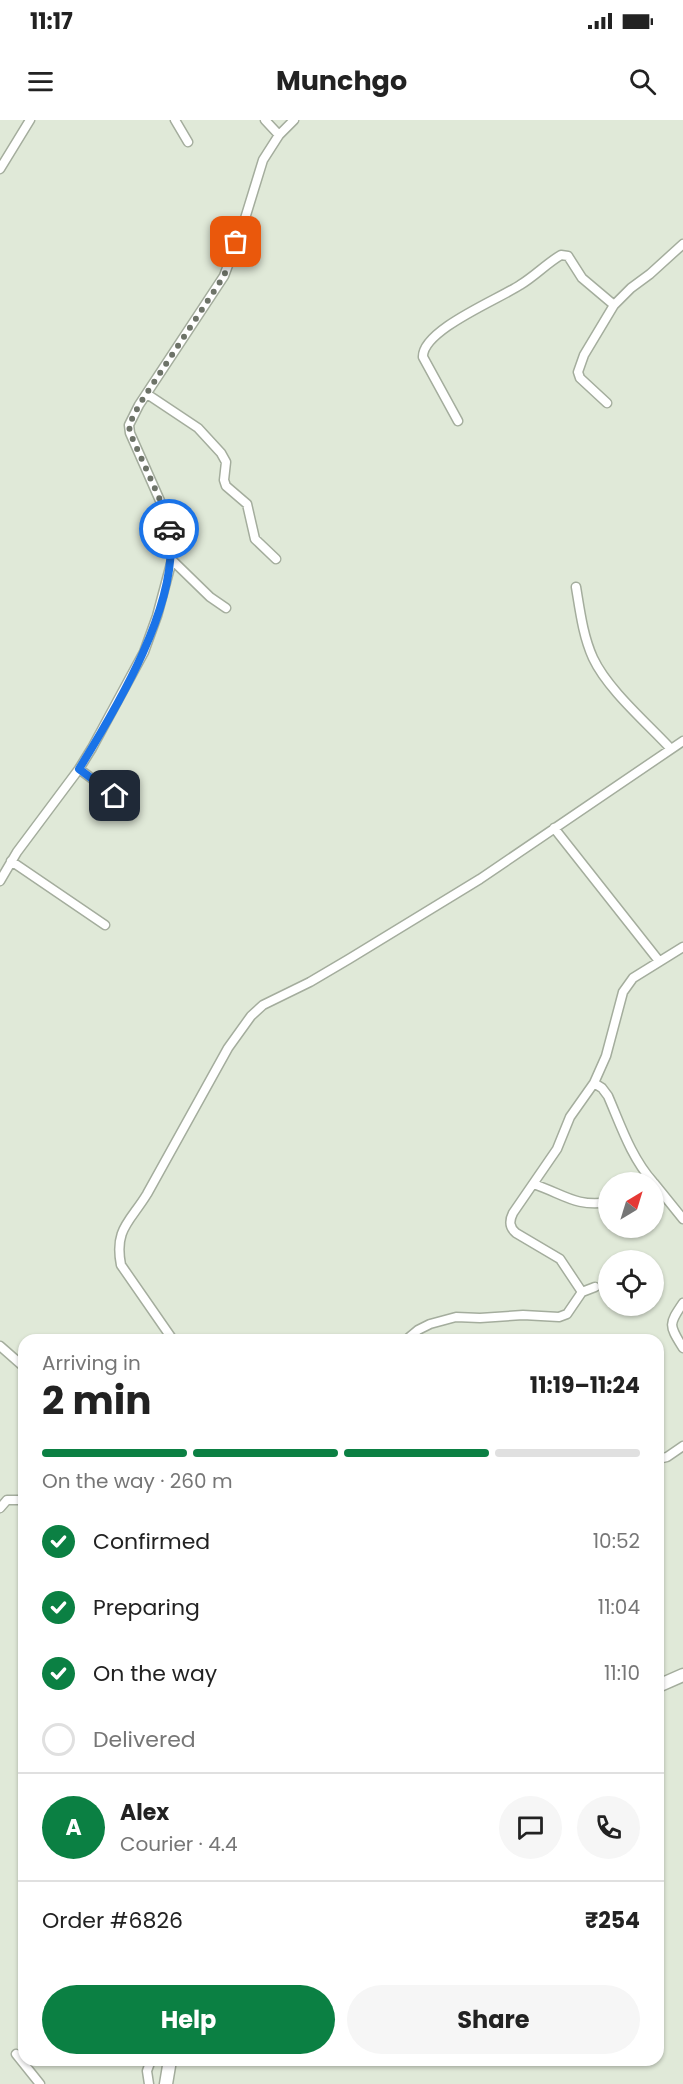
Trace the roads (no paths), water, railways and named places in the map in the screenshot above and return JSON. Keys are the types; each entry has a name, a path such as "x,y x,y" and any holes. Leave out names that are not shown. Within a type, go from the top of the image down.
{"highway":[{"path":"664,1683 683,1675"},
{"path":"166,2084 169,2066"}],"street":[{"path":"0,169 30,120"},
{"path":"175,120 188,142"},
{"path":"265,120 279,135"},
{"path":"0,881 27,837 79,769 144,652 157,616 172,560 168,524 130,433 129,425 224,276 263,160 279,135 294,120"},
{"path":"607,403 580,378 578,372 584,355 614,305 683,244"},
{"path":"458,421 423,357 422,351 429,341 463,316 515,289 561,255 568,256 586,283 614,305"},
{"path":"147,394 198,428 221,453 226,462 224,480 226,486 247,504 255,539 276,559"},
{"path":"172,560 204,592 226,608"},
{"path":"576,587 584,631 602,674 671,749"},
{"path":"170,1334 150,1309 121,1265 118,1252 120,1237 125,1224 138,1209 250,1016 263,1005 310,982 480,879 683,741"},
{"path":"79,769 133,809"},
{"path":"554,828 659,961"},
{"path":"11,861 105,925"},
{"path":"582,1292 560,1259 516,1233 510,1226 511,1217 557,1149 570,1117 594,1083 606,1056 623,992 633,978 683,947"},
{"path":"594,1083 608,1096 633,1155 645,1172"},
{"path":"533,1184 576,1202 598,1204"},
{"path":"664,1196 683,1219"},
{"path":"413,1334 430,1324 456,1317 480,1318 523,1314 564,1316 582,1292 595,1287"},
{"path":"683,1302 671,1326 683,1348"},
{"path":"0,1346 18,1362"},
{"path":"664,1458 683,1446"},
{"path":"0,1508 7,1500 18,1500"},
{"path":"26,2066 40,2084"},
{"path":"149,2066 149,2084"}]}
